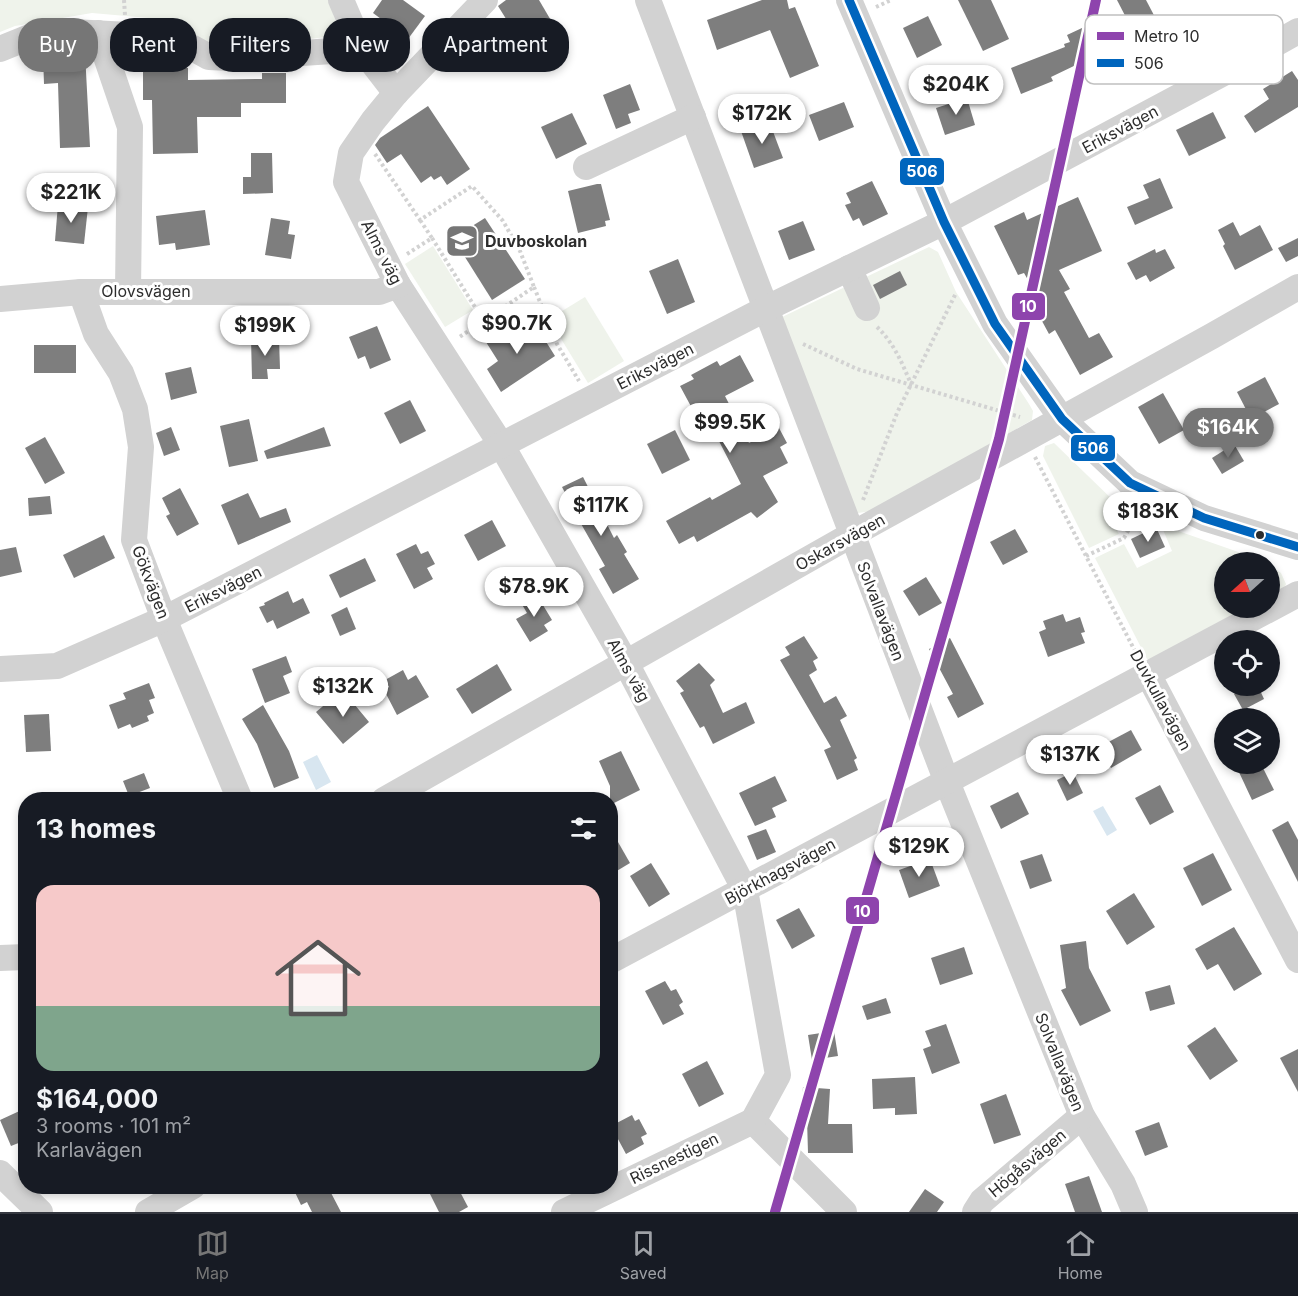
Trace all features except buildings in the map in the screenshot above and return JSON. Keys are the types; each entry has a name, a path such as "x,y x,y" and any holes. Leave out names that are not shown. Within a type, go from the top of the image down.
{"street":[{"path":"341,0 349,18"},
{"name":"Alms väg","path":"485,0 396,93 363,135 351,153 346,182 393,276 502,446 626,663 745,890 778,1075 753,1121"},
{"name":"Solvallavägen","path":"648,0 947,782 1082,1116 1123,1184 1135,1212"},
{"path":"849,0 944,222 1049,427 1130,483 1204,518 1298,547"},
{"name":"Eriksvägen","path":"1283,39 1298,31"},
{"path":"128,291 130,127 98,33 165,37 178,40 209,57 229,58 323,52"},
{"path":"0,49 18,42"},
{"path":"380,72 396,93"},
{"name":"Eriksvägen","path":"0,669 57,666 164,619 590,400 769,319 849,268 944,222 1204,84"},
{"path":"586,167 693,117"},
{"path":"849,268 867,308"},
{"name":"Olovsvägen","path":"0,298 128,291 379,292 393,276"},
{"name":"Oskarsvägen","path":"398,792 851,535 1298,287"},
{"name":"Gökvägen","path":"81,292 96,334 121,373 135,409 141,447 134,540 164,619 237,792"},
{"name":"Björkhagsvägen","path":"618,957 1298,594"},
{"name":"Duvkullavägen","path":"1148,674 1298,960"},
{"path":"0,958 18,957"},
{"name":"Högåsvägen","path":"975,1212 982,1201 1082,1116"},
{"path":"753,1121 844,1212"},
{"name":"Rissnestigen","path":"618,1186 753,1121"},
{"path":"0,1173 18,1191"},
{"path":"22,1194 40,1212"},
{"name":"Rissnestigen","path":"564,1212 601,1194"},
{"path":"148,1212 189,1198"}],"path":[{"path":"873,9 891,0"},
{"path":"363,135 432,238 483,320"},
{"path":"420,220 472,186 503,221 520,251 557,344 590,400"},
{"path":"393,276 432,238"},
{"path":"862,502 897,413 961,284"},
{"path":"440,350 534,287"},
{"path":"867,308 876,326 887,337 899,356 911,385"},
{"path":"769,319 835,360 857,369 1049,427"},
{"name":"Duvkullavägen","path":"1049,427 1032,451 1148,674"},
{"path":"1086,556 1124,538 1138,513"}],"shaded area":[{"path":"0,0 329,0 335,18 323,18 323,37 311,39 311,18 209,18 209,46 197,39 197,18 149,18 92,13 62,18 18,18 18,25 0,32"},
{"path":"433,246 473,310 445,327 405,264"},
{"path":"929,247 938,252 956,292 1029,404 1033,411 1032,420 872,511 857,514 780,318"},
{"path":"585,297 624,361 588,383 549,319"},
{"path":"1054,443 1118,505 1123,515 1112,521 1119,534 1089,548 1043,456 1045,446"},
{"path":"1161,525 1238,552 1214,552 1214,618 1230,618 1152,659 1147,659 1095,558 1124,544 1137,568 1172,551"},
{"path":"1280,572 1286,584 1280,591"},
{"path":"317,755 331,782 316,790 303,762"},
{"path":"1103,806 1117,830 1107,836 1093,811"}],"metro line":[{"name":"10","path":"1093,15 1096,0"},
{"name":"10","path":"775,1212 999,439 1085,50"}],"transit line":[{"name":"506","path":"849,0 944,222 995,324 1062,419 1130,483 1204,518 1298,547"}],"place":[{"name":"Duvboskolan","path":"462,241"}]}
